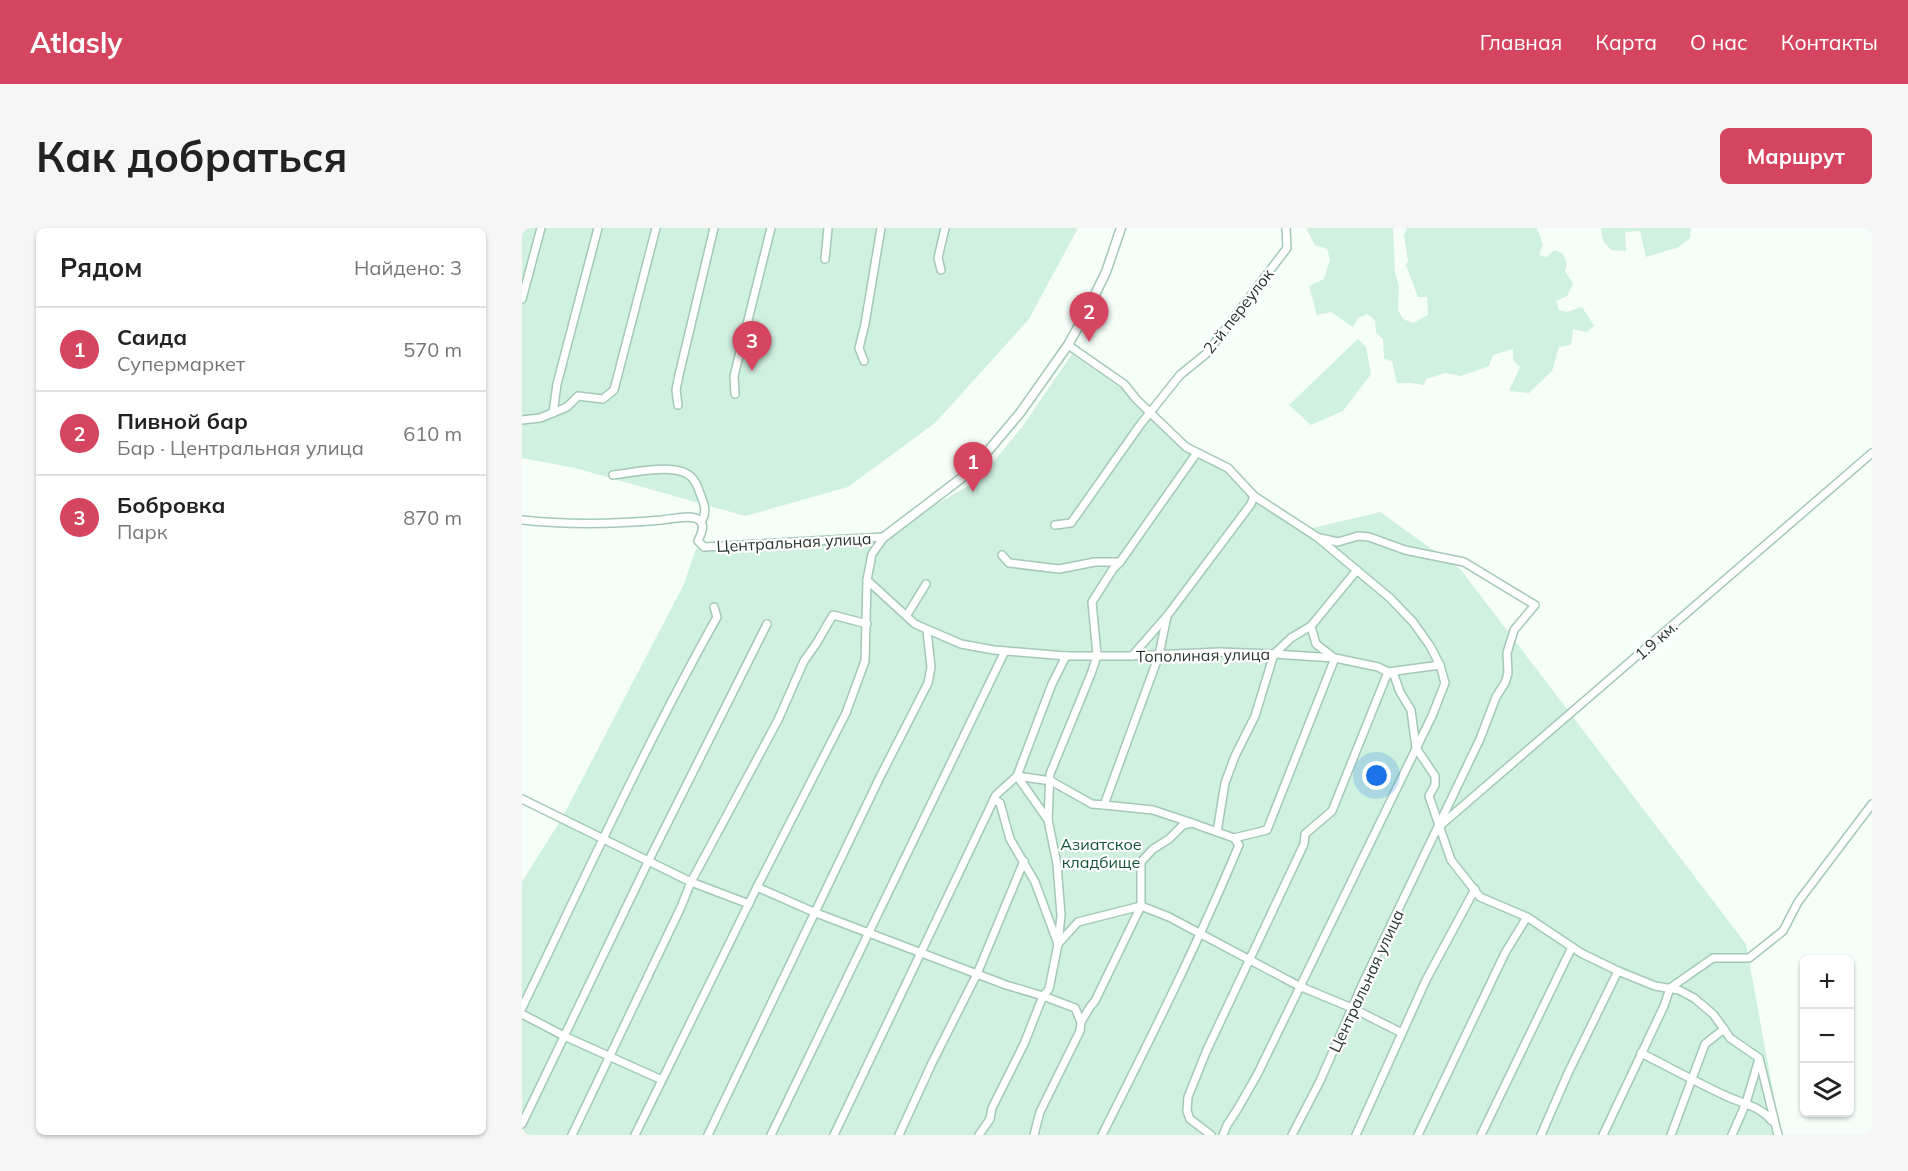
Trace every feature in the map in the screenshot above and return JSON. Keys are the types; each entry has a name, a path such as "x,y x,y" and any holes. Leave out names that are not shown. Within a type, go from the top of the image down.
{"street":[{"path":"522,299 542,228"},
{"path":"553,413 557,384 598,228"},
{"path":"522,420 540,418 567,408 578,396 603,399 614,390 656,228"},
{"path":"678,405 676,390 679,375 714,228"},
{"path":"735,394 734,376 771,228"},
{"path":"825,259 828,228"},
{"path":"864,361 859,348 882,228"},
{"path":"941,270 938,258 945,228"},
{"name":"Центральная улица","path":"701,522 702,532 698,541 704,548 884,537 972,470 1020,413 1068,345 1087,311 1106,272 1121,228"},
{"name":"2-й переулок","path":"1055,525 1071,523 1140,425 1180,375 1207,353 1287,248 1286,228"},
{"path":"1068,345 1124,384 1175,437 1196,454 1228,468 1254,496 1317,537 1390,598 1413,622 1430,646 1440,665 1445,683 1432,716 1257,1075 1223,1135"},
{"name":"1.9 км.","path":"1440,826 1872,453"},
{"path":"979,1135 990,1119 992,1108 1024,1044 1043,996 1049,989 1061,915 1057,864 1048,820 1050,774 1097,655 1092,602 1196,454"},
{"path":"522,520 561,523 643,522 694,517 701,522 706,515 693,479 686,473 670,469 613,476"},
{"path":"1132,656 1167,616 1251,504 1254,496"},
{"name":"Центральная улица","path":"1292,1135 1320,1081 1352,1008 1480,739 1496,697 1505,683 1508,673 1507,653 1514,630 1535,605 1464,562 1405,550 1369,537 1358,536 1338,542 1317,537"},
{"path":"635,1135 846,713 866,661 867,580 873,554 884,537"},
{"path":"1002,555 1009,563 1059,569 1095,562 1120,561"},
{"path":"1216,832 1225,783 1235,756 1255,716 1274,654 1292,638 1311,626 1357,570"},
{"name":"Тополиная улица","path":"867,580 915,624 961,644 1005,651 1066,656 1220,652 1274,654 1335,658 1366,664 1388,672"},
{"path":"907,615 926,584"},
{"path":"522,1008 604,838 717,617 714,606"},
{"path":"572,1135 691,882 778,720 804,661 833,615 867,624"},
{"path":"1104,805 1160,655 1167,616"},
{"path":"522,1124 648,860 767,624"},
{"path":"1234,838 1267,830 1335,658 1319,647 1311,626"},
{"path":"708,1135 884,768 928,683 931,667 927,630"},
{"path":"771,1135 1005,651"},
{"path":"834,1135 996,795 1017,776 1052,684 1066,656"},
{"path":"1388,672 1440,665"},
{"path":"1388,672 1394,675 1400,692 1411,710 1416,748 1435,776 1435,785 1429,796 1451,861 1480,897 1527,917 1572,947 1618,971 1655,986 1679,990 1694,998 1713,1014 1730,1038 1759,1058 1778,1135"},
{"path":"1211,1135 1190,1119 1186,1111 1188,1097 1205,1053 1304,844 1305,834 1332,812 1388,672"},
{"path":"1017,776 1051,781 1092,804 1153,810 1234,838 1239,844 1155,1029 1102,1135"},
{"path":"1017,776 1048,820"},
{"path":"522,799 691,882 749,904"},
{"path":"994,799 1000,803 1010,839 1035,882 1058,944"},
{"path":"1603,1135 1670,988 1713,958 1749,958 1783,932 1798,902 1872,804"},
{"path":"1034,1135 1040,1112 1080,1031 1081,1022 1095,1001 1141,906 1141,862 1153,849 1170,839 1183,825 1192,823"},
{"path":"899,1135 976,974 1024,861"},
{"path":"757,887 816,913 1006,985 1075,1008 1089,1007"},
{"path":"1356,1135 1426,980 1474,889"},
{"path":"1058,944 1078,922 1141,906 1169,917 1299,986 1352,1008 1402,1033"},
{"path":"1418,1135 1510,942 1527,917"},
{"path":"1481,1135 1572,947"},
{"path":"1541,1135 1569,1071 1618,971"},
{"path":"1075,1008 1081,1022"},
{"path":"522,1014 564,1036 662,1080"},
{"path":"1671,1135 1705,1044 1724,1029"},
{"path":"1641,1053 1733,1100 1765,1112 1774,1123"},
{"path":"1732,1135 1746,1103 1759,1058"}],"green space":[{"path":"522,228 1078,228 1029,319 935,423 848,487 745,516 575,468 522,458"},
{"path":"1306,228 1393,228 1395,272 1399,286 1398,310 1403,319 1413,323 1428,315 1427,297 1418,297 1406,265 1408,261 1404,235 1407,228 1537,228 1543,245 1539,255 1546,257 1555,250 1563,254 1567,264 1565,271 1573,284 1567,296 1556,301 1559,310 1567,312 1582,307 1594,326 1587,332 1573,329 1571,345 1559,347 1552,371 1529,393 1509,391 1520,367 1513,360 1513,349 1493,355 1489,366 1461,376 1445,373 1426,379 1424,385 1397,383 1392,361 1384,359 1383,339 1376,333 1375,320 1367,314 1358,318 1353,327 1331,312 1317,315 1309,286 1324,279 1330,260 1327,249 1315,245"},
{"path":"1601,228 1691,228 1690,238 1679,247 1646,257 1640,231 1625,232 1626,251 1611,250 1603,241"},
{"path":"1358,339 1366,347 1371,374 1343,411 1311,425 1289,405"},
{"name":"Азиатское кладбище","path":"1072,354 1126,392 1300,531 1380,512 1461,570 1746,944 1781,1135 522,1135 522,882 562,818 684,584 696,549 884,537 929,508 978,481 1022,427"}],"place":[{"name":"Пивной бар","path":"1089,342"},
{"name":"Бобровка","path":"752,371"},
{"name":"Саида","path":"973,492"}]}
